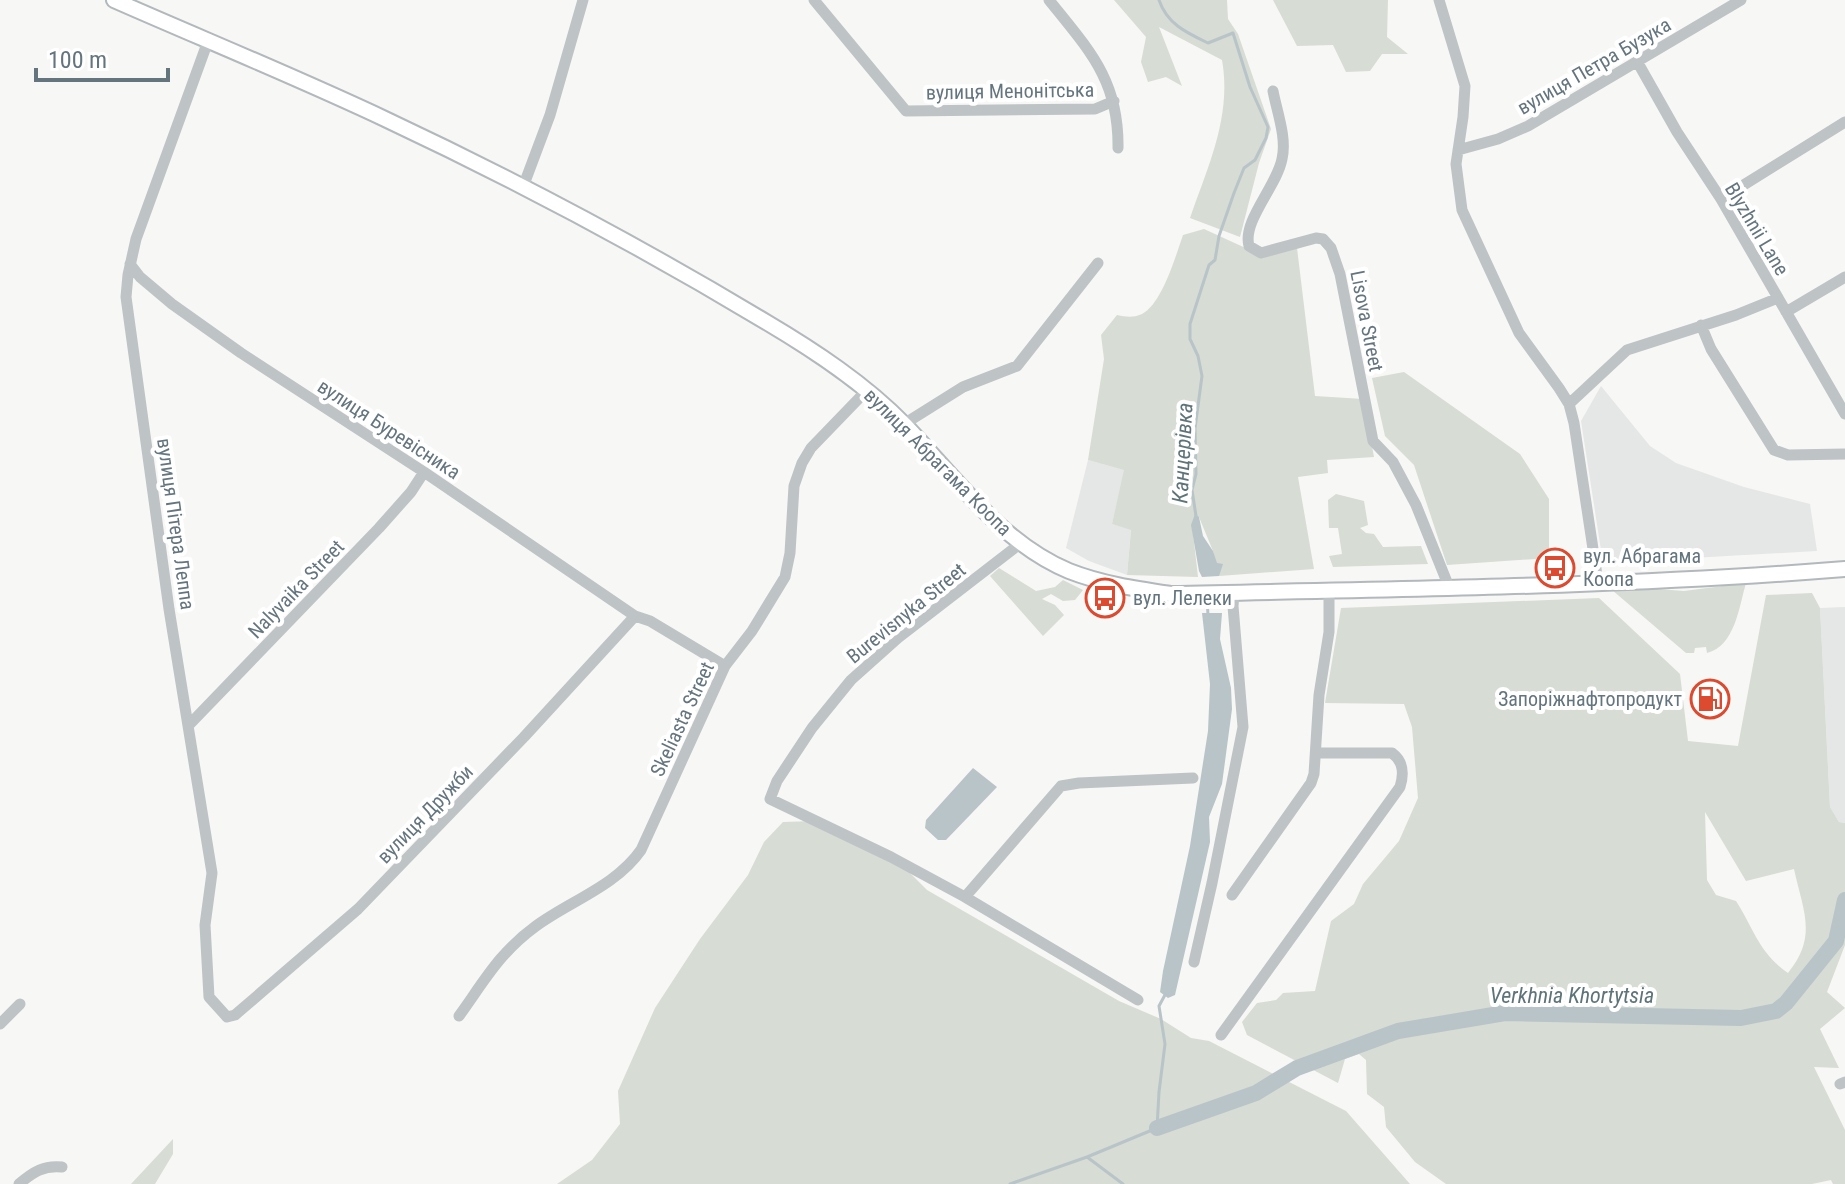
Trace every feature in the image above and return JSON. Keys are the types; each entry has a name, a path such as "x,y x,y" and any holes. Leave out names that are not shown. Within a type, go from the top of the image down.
{"main road":[{"name":"вулиця Абрагама Коопа","path":"114,0 384,118 523,187 767,323 867,390 1021,543 1070,571 1115,585 1171,594 1598,582 1845,569"}],"street":[{"path":"523,187 550,115 583,0"},
{"name":"вулиця Менонітська","path":"814,0 906,111 1095,109 1114,101"},
{"path":"1049,0 1106,77 1118,116 1118,148"},
{"path":"1455,0 1440,4 1465,86 1456,178 1462,210 1519,333 1569,404 1598,582"},
{"name":"вулиця Петра Бузука","path":"1458,150 1498,139 1528,126 1741,0"},
{"name":"вулиця Пітера Леппа","path":"208,41 136,239 126,297 212,873 205,925 209,997 225,1016"},
{"name":"Blyzhnii Lane","path":"1638,63 1677,132 1721,199 1845,414"},
{"name":"Lisova Street","path":"1273,91 1284,146 1282,162 1247,231 1249,246 1261,253 1316,238 1323,239 1331,248 1340,274 1373,441 1393,462 1416,505 1449,587"},
{"path":"1721,199 1845,122"},
{"path":"904,424 963,387 1017,366 1098,263"},
{"name":"вулиця Буревісника","path":"130,264 147,283 241,353 424,472 635,616"},
{"path":"1786,312 1845,277"},
{"path":"1569,404 1627,350 1778,298"},
{"path":"1701,325 1711,349 1774,450 1788,455 1845,454"},
{"name":"Skeliasta Street","path":"459,1016 504,952 552,915 596,890 636,858 725,666 752,631 785,577 790,553 794,486 802,463 811,448 867,390"},
{"name":"Nalyvaika Street","path":"188,726 379,528 424,472"},
{"name":"Burevisnyka Street","path":"965,897 891,857 770,799 777,781 812,728 851,680 898,638 1021,543"},
{"path":"1232,895 1311,783 1317,753 1318,708 1329,632 1329,589"},
{"path":"1194,962 1243,727 1234,592"},
{"path":"635,616 650,621 725,666"},
{"name":"вулиця Дружби","path":"225,1016 235,1015 358,909 524,737 635,616"},
{"path":"1221,1035 1403,779 1400,760 1392,753 1317,753"},
{"path":"1138,1000 965,897 1061,786 1193,778"},
{"path":"0,1024 20,1004"},
{"path":"19,1184 49,1165 62,1167"}],"shaded area":[{"path":"1114,0 1227,0 1228,19 1238,34 1271,129 1240,237 1190,218 1221,121 1224,101 1222,60 1159,27 1182,86 1166,77 1148,82 1141,62 1146,37"},
{"path":"1273,0 1388,0 1387,37 1408,54 1382,54 1370,71 1346,72 1333,45 1297,46"},
{"path":"1204,229 1263,256 1297,248 1315,396 1363,399 1374,457 1327,460 1328,473 1298,477 1314,569 1219,576 1199,517 1192,525 1198,577 1127,575 1131,530 1112,524 1124,470 1088,460 1104,359 1101,335 1117,315 1136,316 1149,309 1167,278 1183,235"},
{"path":"1404,372 1520,454 1549,499 1549,558 1447,565 1414,465 1385,436 1372,378"},
{"path":"1601,386 1650,446 1676,463 1744,487 1810,504 1817,551 1603,563 1581,421"},
{"path":"1088,460 1125,470 1112,524 1131,529 1127,575 1089,561 1066,548"},
{"path":"1336,494 1364,501 1368,525 1360,528 1374,534 1383,547 1421,546 1428,564 1333,567 1329,556 1342,554 1338,528 1329,528 1328,500"},
{"path":"1195,514 1199,517 1203,536 1217,563 1223,564 1219,576 1202,577 1199,571 1191,525"},
{"path":"999,568 1036,591 1055,587 1063,580 1083,590 1075,600 1063,601 1051,594 1042,599 1055,605 1064,615 1043,636 990,576"},
{"path":"1746,583 1730,634 1716,649 1707,653 1706,647 1686,653 1612,590 1632,587 1684,591"},
{"path":"1812,593 1820,608 1830,807 1839,822 1845,823 1845,945 1827,992 1845,1008 1820,1029 1839,1068 1814,1067 1845,1130 1845,1184 1833,1184 1831,1180 1812,1184 1446,1184 1415,1162 1386,1127 1384,1107 1367,1094 1366,1060 1359,1054 1345,1059 1338,1083 1247,1035 1242,1022 1257,1003 1276,1000 1283,993 1315,991 1331,921 1354,904 1363,884 1399,841 1418,798 1412,727 1404,704 1325,703 1341,608 1599,598 1680,674 1688,741 1738,746 1766,595","holes":["1705,812 1746,881 1794,869 1806,923 1803,947 1788,973 1764,949 1736,901 1716,895 1707,880"]},
{"path":"1845,607 1845,823 1839,822 1830,807 1820,608"},
{"path":"1202,613 1222,613 1220,639 1231,688 1232,709 1222,784 1209,817 1210,842 1175,995 1168,998 1160,992 1163,971 1190,846 1208,731 1210,684"},
{"path":"973,768 997,787 946,840 938,840 925,828 926,820"},
{"path":"815,821 907,870 927,890 1119,1001 1161,1019 1191,1038 1209,1041 1346,1111 1410,1184 557,1184 592,1160 620,1124 618,1091 655,1008 700,939 748,875 764,842 783,822"},
{"path":"173,1139 173,1154 155,1184 131,1184"}],"waterway":[{"name":"Канцерівка","path":"1159,0 1172,22 1208,43 1233,33 1250,87 1268,127 1255,160 1244,168 1234,193 1219,236 1215,260 1209,265 1190,324 1190,339 1202,376 1195,428 1196,474 1192,490 1196,516"},
{"name":"Канцерівка","path":"1207,599 1208,615"},
{"name":"Verkhnia Khortytsia","path":"1157,1128 1256,1093 1297,1068 1398,1031 1505,1013 1741,1018 1776,1011 1836,941 1845,900"},
{"name":"Канцерівка","path":"1087,1157 1157,1128 1165,1044 1159,1006 1166,993"},
{"path":"1010,1184 1087,1157 1123,1184"}],"place":[{"name":"вул. Абрагама Коопа","path":"1555,568"},
{"name":"вул. Лелеки","path":"1105,598"},
{"name":"Запоріжнафтопродукт","path":"1710,699"}]}
